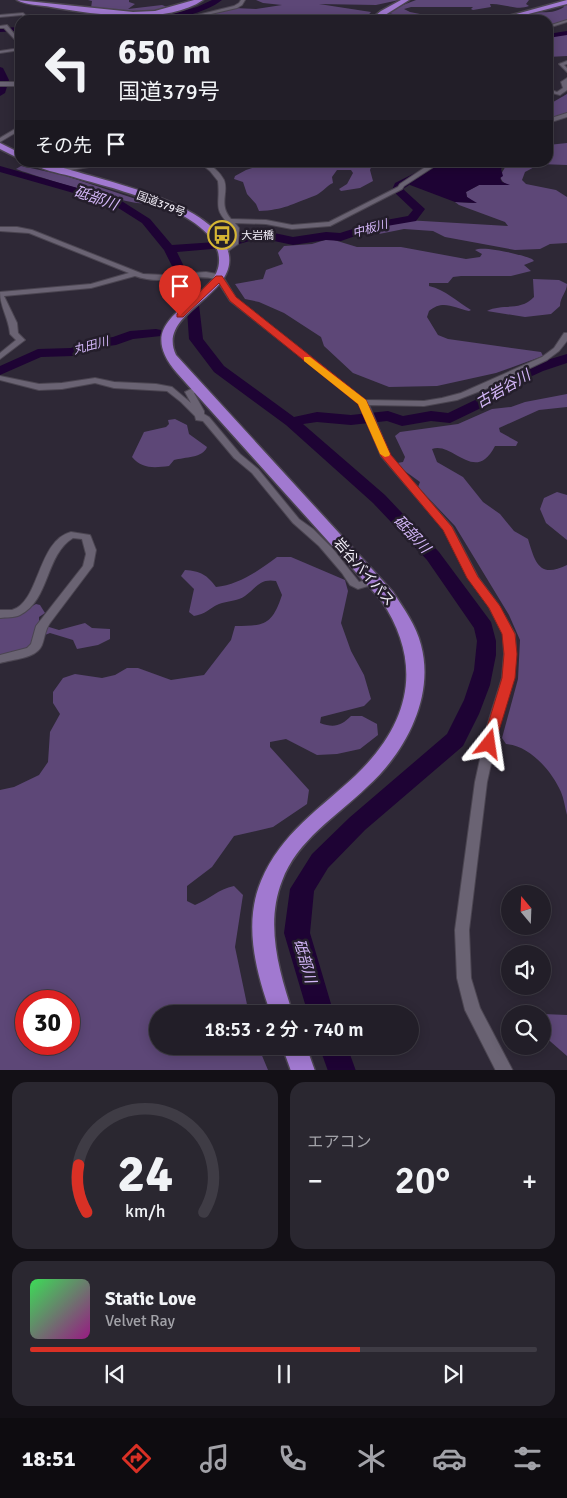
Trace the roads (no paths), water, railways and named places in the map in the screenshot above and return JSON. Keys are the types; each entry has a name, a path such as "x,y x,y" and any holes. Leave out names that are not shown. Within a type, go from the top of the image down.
{"highway":[{"path":"20,0 127,15"},
{"path":"143,15 160,13 200,0"},
{"path":"379,15 406,0"},
{"path":"516,15 567,2"},
{"path":"0,146 15,152"},
{"name":"国道379号","path":"49,167 164,203 185,212 207,227 218,239 224,252"},
{"path":"219,277 224,264 224,252"},
{"name":"岩谷バイパス","path":"219,277 205,294 180,316 169,330 166,341 169,351 174,361 198,389 374,581 397,611 411,640 416,678 411,710 392,745 363,780 318,818 290,847 278,865 266,901 263,920 263,945 269,976 279,1005"},
{"path":"297,1055 303,1070"}],"street":[{"path":"201,15 235,7 243,0"},
{"path":"0,16 24,15"},
{"path":"553,25 567,21"},
{"path":"0,27 4,26 15,38"},
{"path":"0,52 15,50"},
{"path":"567,62 562,64 567,71"},
{"path":"553,94 558,94 566,88 563,83 567,80"},
{"path":"0,84 15,83"},
{"path":"553,119 567,115"},
{"path":"0,140 15,131"},
{"path":"58,170 80,167"},
{"path":"208,167 220,176 223,183 221,196 223,215 236,228 235,244 224,252"},
{"path":"230,221 266,222 292,227 330,224 400,188 430,167"},
{"path":"0,229 17,228 30,231 134,274 164,277 197,274 219,277 233,299 363,402 368,418 386,456 396,471 448,529 473,578 494,606 509,634 508,678 494,723 481,782 462,930 464,978 473,1010 505,1070"},
{"path":"0,357 20,343 21,340 14,334 14,324 0,294 91,286 134,274"},
{"path":"363,402 430,403 452,398 488,385 552,356 567,335"},
{"path":"0,378 39,386 62,386 95,380 114,385 163,388 184,400 201,419 206,419 237,456 255,471 296,521 305,527 347,572 353,584 358,586 374,581"},
{"path":"198,389 189,392 200,411 201,419"},
{"path":"0,614 14,613 27,603 42,580 59,541 72,535 86,538 92,553 91,562 40,629 36,645 31,651 0,659"}],"waterway":[{"path":"175,15 200,9 218,0"},
{"path":"0,30 15,29"},
{"name":"中板川","path":"553,35 567,33"},
{"name":"砥部川","path":"0,70 5,80 0,93"},
{"name":"砥部川","path":"0,169 116,202 146,221 169,249"},
{"name":"中板川","path":"239,240 260,234 275,239 293,241 326,236 341,237 379,224 412,219 419,209 397,190 399,185 419,174"},
{"name":"中板川","path":"169,249 212,245"},
{"name":"砥部川","path":"169,249 192,296 196,339 219,369 291,422"},
{"name":"丸田川","path":"0,371 38,353 73,352 91,344 116,341 130,335 156,333"},
{"name":"古岩谷川","path":"291,422 317,417 351,420 388,416 402,421 431,416 450,418 505,391 514,379 539,367 567,358"},
{"name":"砥部川","path":"291,422 379,499 433,556 484,627 486,641 484,670 480,685 469,714 455,740 357,824 320,861 302,889 297,933 318,1005"},
{"name":"砥部川","path":"336,1055 342,1070"}],"place":[{"name":"大岩橋","path":"222,235"}]}
